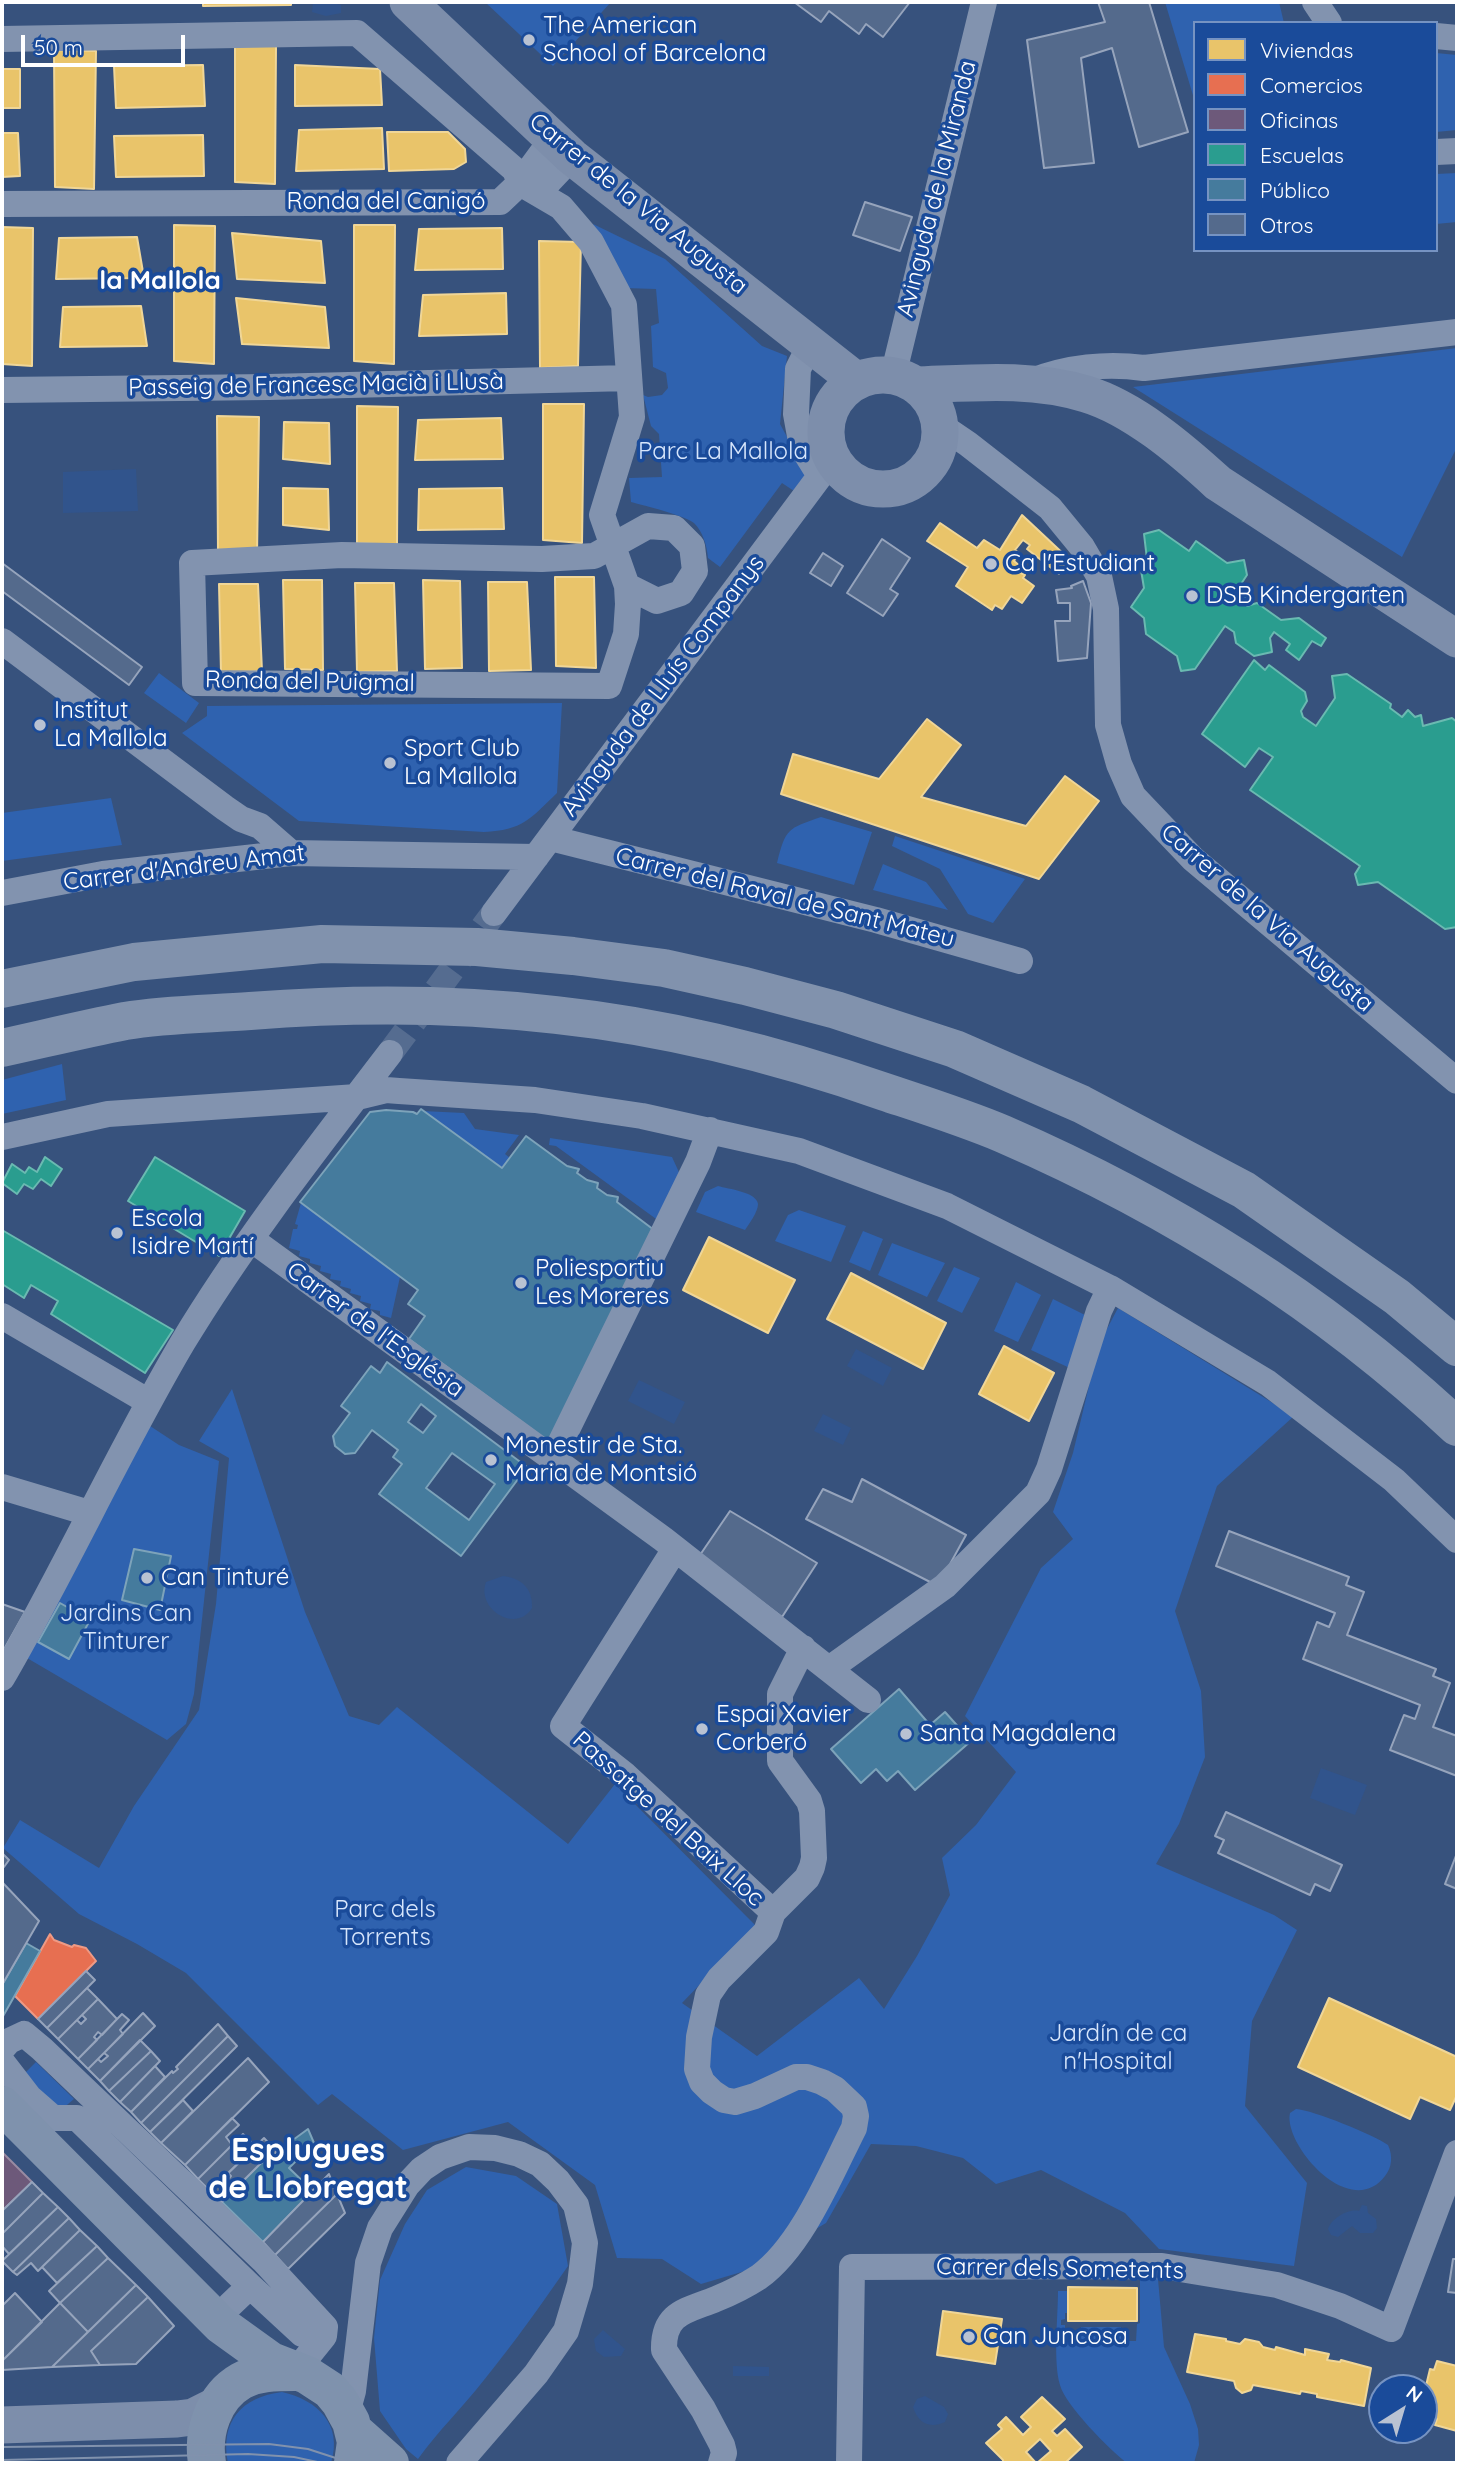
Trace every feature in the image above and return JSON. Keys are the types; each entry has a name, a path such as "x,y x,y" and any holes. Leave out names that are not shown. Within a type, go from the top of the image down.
{"highway":[{"path":"2,989 134,962 322,944 477,947 573,956 664,968 745,986 836,1010 955,1049 1082,1104 1244,1190 1397,1297 1457,1348"},
{"path":"2,1048 128,1021 324,1005 398,1004 558,1015 738,1047 830,1073 1000,1133 1138,1199 1219,1246 1292,1295 1360,1346 1457,1427"}],"main road":[{"path":"6,2082 271,2361 317,2381 330,2390 365,2446"},
{"path":"207,2463 205,2441 220,2401 228,2368 226,2315"},
{"path":"220,2401 239,2382 249,2377 270,2372 295,2372"}],"street":[{"name":"Carrer de la Via Augusta","path":"408,2 563,148 857,381"},
{"name":"Avinguda de la Miranda","path":"904,381 984,2"},
{"path":"1315,2 1328,21"},
{"name":"Ronda del Canigó","path":"2,39 357,33 514,170 529,188 500,202 2,204"},
{"path":"1438,36 1457,38"},
{"path":"563,148 529,188 561,207 591,242 624,305 632,417 602,515 614,545 648,526 674,528 692,546 695,571 681,593 657,601 627,586"},
{"path":"1438,152 1457,151"},
{"path":"1028,383 1056,372 1122,365 1144,368 1457,332"},
{"path":"811,343 798,369 796,414 802,447 827,470 862,486 880,490 898,488 915,480 933,461 940,443 939,421 929,399 904,381"},
{"path":"1119,408 1110,397 1114,385 1120,378 1144,368"},
{"path":"827,470 828,417 836,400 857,381 874,376 904,381 1028,383 1086,394 1119,408 1184,452 1218,483"},
{"name":"Passeig de Francesc Macià i Llusà","path":"2,390 282,387 629,378"},
{"path":"939,421 983,403 1059,408 1102,422 1178,465 1218,483 1457,639"},
{"name":"Carrer de la Via Augusta","path":"939,421 1050,508 1082,547 1099,576 1106,609 1108,725 1119,764 1133,796 1193,859 1457,1082"},
{"name":"Avinguda de Lluís Companys","path":"494,913 827,470"},
{"name":"Ronda del Puigmal","path":"614,545 627,586 626,634 610,686 195,682 192,563 342,555 542,559 594,556 614,545"},
{"path":"2,641 233,813 260,826 291,853"},
{"path":"233,813 260,856"},
{"path":"224,859 233,831 233,813"},
{"name":"Carrer d'Andreu Amat","path":"2,893 103,874 291,853 543,848"},
{"name":"Carrer del Raval de Sant Mateu","path":"543,848 876,920 1020,961"},
{"path":"2,1678 36,1621 89,1513 185,1340 251,1239 390,1053"},
{"path":"2,1137 108,1114 357,1097 386,1090 535,1100 642,1115 799,1152 947,1206 1110,1288 1268,1383 1394,1480 1457,1540"},
{"path":"552,1460 698,1162 710,1130"},
{"name":"Carrer de l'Església","path":"251,1239 675,1549 869,1700"},
{"path":"829,1669 945,1586 1038,1493 1049,1469 1099,1311 1110,1288"},
{"path":"2,1316 149,1402"},
{"path":"2,1487 89,1513"},
{"name":"Passatge del Baix Lloc","path":"675,1549 563,1726 625,1775 773,1912"},
{"path":"721,2463 724,2453 722,2445 703,2409 664,2350 663,2340 668,2326 683,2311 741,2288 777,2262 794,2242 854,2128 856,2116 854,2107 835,2089 807,2077 796,2077 735,2102 724,2100 712,2092 697,2070 699,2037 708,1995 719,1979 766,1932 773,1912 807,1878 814,1857 809,1801 780,1761 780,1694 803,1648"},
{"path":"2,2049 9,2041 24,2034 42,2049 263,2260 325,2327 324,2336 295,2372"},
{"path":"6,2082 53,2118 77,2118 302,2334 321,2333"},
{"path":"365,2446 352,2391 368,2263 380,2228 407,2185 422,2169 440,2157 469,2147 495,2148 519,2154 540,2164 558,2181 576,2205 584,2243 580,2284 566,2332 536,2374 459,2463"},
{"name":"Carrer dels Sometents","path":"849,2463 852,2267 1162,2266 1277,2285 1339,2306 1391,2329 1457,2153"},
{"path":"226,2315 250,2286"},
{"path":"2,2425 168,2420 194,2417 220,2401"}],"green space":[{"path":"485,2 611,2 553,66"},
{"path":"1165,2 1279,2 1284,21 1193,21 1193,95"},
{"path":"1438,53 1457,55 1457,130 1438,132"},
{"path":"1457,173 1457,222 1438,224 1438,174"},
{"name":"Parc La Mallola","path":"593,224 665,259 762,346 787,356 780,424 809,477 797,493 782,483 720,567 708,558 704,539 694,523 631,502 629,478 662,477 659,434 651,426 643,395 662,395 668,388 666,373 653,367 651,326 659,323 656,289 625,288"},
{"path":"1457,348 1457,447 1402,557 1133,387"},
{"path":"159,673 199,703 186,723 144,693"},
{"name":"Sport Club La Mallola","path":"562,703 557,793 525,822 497,831 299,821 182,733 207,716 207,706"},
{"path":"111,798 122,845 2,861 2,813"},
{"path":"821,817 872,832 854,885 777,863 790,831"},
{"path":"895,836 1025,879 993,923 968,914 940,869 892,846"},
{"path":"883,864 926,882 948,910 873,890"},
{"path":"62,1064 66,1100 2,1114 2,1080"},
{"path":"422,1111 464,1113 475,1129 519,1135 505,1154 510,1158 502,1168"},
{"path":"550,1138 672,1157 683,1181 663,1224 556,1146 549,1145"},
{"path":"718,1186 748,1194 756,1200 757,1211 745,1230 696,1212 705,1192"},
{"path":"301,1203 400,1277 391,1318 380,1315 380,1311 370,1309 371,1304 360,1301 361,1296 340,1286 341,1281 330,1279 331,1274 320,1271 321,1266 299,1256 300,1251 289,1248 293,1229 297,1229 298,1225 295,1224"},
{"path":"799,1210 846,1226 831,1262 775,1241 788,1215"},
{"path":"863,1231 883,1239 870,1271 849,1262"},
{"path":"892,1243 945,1263 927,1297 878,1275"},
{"path":"954,1267 980,1278 962,1313 937,1301"},
{"path":"1016,1282 1041,1295 1018,1342 994,1331"},
{"path":"1053,1299 1093,1319 1074,1370 1031,1350"},
{"name":"Parc dels Torrents","path":"1118,1308 1294,1416 1217,1486 1175,1611 1201,1691 1205,1757 1179,1824 1156,1864 1274,1915 1297,1930 1252,2021 1245,2106 1307,2183 1294,2266 1159,2249 1125,2213 1041,2170 996,2184 963,2158 916,2146 871,2144 826,2223 745,2271 701,2284 662,2259 617,2258 595,2185 508,2122 403,2150 332,2094 318,2105 186,1973 79,1914 3,1848 20,1820 99,1868 134,1806 199,1710 216,1604 229,1458 199,1441 232,1389 305,1612 349,1716 379,1725 397,1707 568,1844 615,1784 756,1926 682,2003 757,2056 859,1978 884,2009 950,1895 942,1858 976,1825 1016,1772 965,1716 1041,1568 1073,1539 1053,1512 1073,1453 1099,1344"},
{"name":"Jardins Can Tinturer","path":"147,1424 179,1445 219,1461 194,1694 186,1724 167,1740 27,1658"},
{"path":"36,2062 74,2099 55,2115 20,2078"},
{"path":"1296,2109 1343,2124 1388,2145 1391,2161 1385,2176 1371,2188 1354,2190 1338,2184 1322,2173 1308,2159 1297,2142 1290,2113"},
{"path":"466,2167 516,2176 557,2204 568,2266 495,2366 418,2459 406,2449 380,2411 374,2338 380,2280 405,2224 427,2190"},
{"path":"1140,2279 1158,2279 1164,2347 1190,2404 1198,2429 1199,2445 1194,2463 1127,2463 1079,2415 1060,2385 1056,2352 1058,2291 1068,2291 1068,2313 1065,2313 1065,2319 1061,2320 1061,2325 1065,2325 1065,2342 1080,2341 1081,2327 1121,2327 1122,2341 1136,2341 1137,2324 1140,2323"},
{"path":"282,2392 307,2401 324,2416 333,2437 331,2463 228,2463 227,2435 237,2414 255,2399"}],"shaded area":[{"path":"313,2 341,5 341,13 326,16 312,12"},
{"path":"136,469 138,511 63,513 63,472"},
{"path":"856,1349 892,1368 883,1386 847,1366"},
{"path":"639,1380 685,1402 674,1424 628,1401"},
{"path":"823,1414 851,1428 843,1445 814,1431"},
{"path":"503,1576 521,1582 531,1595 532,1608 517,1619 499,1615 492,1609 484,1592 486,1582"},
{"path":"1321,1768 1367,1785 1355,1815 1310,1798"},
{"path":"1362,2205 1367,2206 1368,2213 1376,2219 1377,2228 1373,2233 1360,2233 1352,2226 1338,2237 1331,2235 1328,2229 1340,2215 1359,2211"},
{"path":"603,2330 625,2349 621,2356 604,2357 596,2351 594,2339"},
{"path":"733,2366 769,2367 769,2376 733,2376"},
{"path":"925,2396 944,2407 948,2414 945,2422 929,2425 921,2421 913,2407 917,2399"}],"building: Viviendas":[{"path":"2,2 83,2 2,3"},
{"path":"203,2 291,2 291,5 203,6"},
{"path":"235,45 276,46 275,184 235,182"},
{"path":"54,50 96,51 94,189 55,187"},
{"path":"203,65 205,106 116,108 114,66"},
{"path":"295,65 380,69 382,105 295,106"},
{"path":"2,69 20,69 20,108 2,108"},
{"path":"382,128 384,169 296,171 299,130"},
{"path":"387,132 448,132 465,149 466,162 454,169 389,171"},
{"path":"2,133 18,133 20,176 2,177"},
{"path":"203,135 204,176 116,177 114,136"},
{"path":"174,225 215,226 214,364 174,361"},
{"path":"354,225 395,225 394,364 354,361"},
{"path":"2,227 33,228 32,366 2,364"},
{"path":"502,228 503,269 415,270 419,229"},
{"path":"232,233 321,241 325,283 237,279"},
{"path":"137,237 144,278 56,279 59,238"},
{"path":"539,241 581,242 578,366 540,368"},
{"path":"506,293 507,334 419,336 423,295"},
{"path":"236,298 325,307 329,348 242,344"},
{"path":"141,306 147,346 60,347 63,307"},
{"path":"543,404 584,404 582,543 543,540"},
{"path":"357,406 398,407 397,545 357,543"},
{"path":"217,416 259,417 257,556 218,553"},
{"path":"501,418 503,459 415,460 418,420"},
{"path":"284,422 329,423 330,464 283,459"},
{"path":"283,488 328,489 329,530 283,525"},
{"path":"502,488 504,529 418,530 419,489"},
{"name":"Ca l'Estudiant","path":"1022,515 1070,560 1059,574 1027,549 1030,545 1023,540 1015,550 1019,553 1014,561 1021,567 1019,572 1025,575 1023,578 1034,586 1022,603 1011,596 1002,609 995,605 992,610 956,586 968,567 927,541 940,523 977,548 984,540 1000,550"},
{"path":"555,577 594,577 596,668 556,666"},
{"path":"283,580 322,580 323,670 285,669"},
{"path":"423,580 460,581 462,668 425,669"},
{"path":"488,582 527,582 531,670 489,671"},
{"path":"355,583 394,583 397,671 357,672"},
{"path":"219,584 258,584 262,671 221,673"},
{"path":"927,719 961,745 921,797 1026,826 1065,776 1099,801 1039,879 781,794 793,754 879,779"},
{"path":"709,1237 795,1280 768,1333 683,1290"},
{"path":"851,1273 946,1323 923,1369 827,1319"},
{"path":"1004,1346 1054,1373 1029,1421 979,1394"},
{"path":"1329,1998 1457,2057 1457,2095 1450,2110 1420,2097 1410,2119 1298,2067"},
{"path":"1068,2287 1137,2288 1137,2321 1068,2321"},
{"name":"Can Juncosa","path":"943,2311 1002,2319 995,2364 937,2355"},
{"path":"1195,2334 1240,2344 1245,2339 1259,2342 1263,2347 1275,2350 1276,2347 1305,2355 1305,2349 1329,2354 1327,2360 1341,2360 1371,2368 1364,2406 1317,2397 1317,2394 1301,2391 1300,2394 1253,2385 1251,2390 1242,2393 1236,2388 1234,2381 1187,2372"},
{"path":"1437,2361 1457,2366 1457,2431 1438,2426 1438,2374 1429,2374 1430,2369 1434,2370"},
{"path":"1042,2397 1065,2419 1052,2431 1057,2436 1065,2429 1082,2447 1065,2463 1037,2463 1051,2451 1040,2439 1026,2452 1036,2463 1003,2463 986,2443 1002,2429 998,2425 1006,2417 1023,2435 1031,2427 1021,2417"}],"building: Comercios":[{"path":"50,1934 54,1940 72,1947 74,1945 86,1948 96,1961 38,2019 15,1996"}],"building: Oficinas":[{"path":"2,2152 32,2182 2,2211"}],"building: Escuelas":[{"name":"DSB Kindergarten","path":"1159,530 1189,551 1196,541 1227,563 1244,560 1247,575 1239,587 1244,589 1247,606 1257,603 1281,620 1299,618 1326,638 1321,646 1312,641 1299,660 1286,650 1290,644 1274,632 1270,638 1272,652 1254,656 1236,643 1234,632 1225,626 1195,669 1181,671 1177,656 1146,634 1144,618 1131,607 1144,588 1141,570 1148,568 1144,534"},
{"path":"1254,660 1265,670 1269,665 1305,692 1307,701 1301,711 1303,717 1316,726 1335,698 1332,676 1347,674 1391,704 1390,708 1402,717 1408,710 1415,717 1421,715 1423,726 1452,718 1457,722 1457,927 1445,929 1378,882 1358,885 1355,874 1360,866 1250,790 1273,757 1259,748 1245,767 1202,734"},
{"path":"45,1157 62,1169 51,1186 41,1179 33,1189 24,1184 17,1194 2,1183 12,1164 25,1173 29,1167 37,1172"},
{"path":"155,1157 245,1211 219,1256 128,1201"},
{"path":"2,1230 173,1330 145,1373 51,1314 58,1301 31,1285 24,1298 2,1284"}],"building: Público":[{"name":"Poliesportiu Les Moreres","path":"421,1109 502,1168 526,1136 567,1166 579,1169 577,1173 598,1183 597,1188 607,1195 618,1197 617,1202 658,1233 553,1445 409,1339 425,1316 408,1304 418,1290 300,1202 370,1112 386,1110 417,1114"},
{"name":"Monestir de Sta. Maria de Montsió","path":"387,1362 527,1467 461,1556 379,1494 402,1464 393,1457 398,1450 372,1430 355,1453 345,1454 335,1446 333,1436 350,1413 341,1406 371,1366 380,1373","holes":["421,1404 436,1416 423,1433 408,1422","452,1453 495,1484 469,1520 426,1488"]},
{"name":"Can Tinturé","path":"134,1549 171,1556 160,1610 122,1600"},
{"path":"60,1603 90,1620 69,1659 38,1642"},
{"name":"Santa Magdalena","path":"899,1689 930,1725 945,1712 971,1741 915,1790 898,1771 887,1781 876,1769 861,1783 831,1749"},
{"path":"26,1943 40,1951 2,2018 2,1985"},
{"path":"308,2129 314,2143 289,2168 313,2191 263,2242 222,2202 260,2164"}],"building: Otros":[{"path":"794,2 910,2 883,37 866,24 859,34 829,11 821,22"},
{"path":"1098,2 1149,2 1188,132 1139,147 1112,48 1081,58 1094,163 1044,168 1027,40 1105,22"},
{"path":"865,202 912,217 900,251 853,235"},
{"path":"882,539 910,558 890,589 898,594 883,616 847,593"},
{"path":"823,553 843,566 831,586 810,573"},
{"path":"2,563 142,667 129,685 2,591"},
{"path":"1083,581 1091,603 1087,658 1058,661 1055,621 1070,621 1070,603 1058,603 1056,590 1072,588 1071,586"},
{"path":"862,1479 966,1535 938,1586 806,1519 823,1489 852,1502"},
{"path":"730,1511 817,1563 782,1617 700,1555"},
{"path":"1229,1531 1349,1577 1346,1585 1364,1592 1347,1635 1436,1669 1433,1676 1450,1683 1433,1727 1457,1736 1457,1776 1390,1750 1404,1715 1415,1719 1420,1705 1303,1659 1317,1622 1329,1627 1335,1613 1216,1566"},
{"path":"2,1604 25,1612 2,1653"},
{"path":"1226,1812 1342,1865 1330,1891 1315,1884 1310,1895 1218,1853 1224,1840 1215,1836"},
{"path":"2,1853 9,1860 4,1867 2,1865"},
{"path":"1457,1853 1457,1889 1445,1884"},
{"path":"2,1882 39,1921 2,1985"},
{"path":"86,1971 95,1980 47,2028 38,2019"},
{"path":"87,1988 98,1999 58,2039 47,2028"},
{"path":"98,1999 117,2019 102,2035 98,2032 94,2037 97,2040 78,2059 58,2039 77,2020 81,2024 86,2019 82,2015"},
{"path":"143,2013 155,2026 100,2081 88,2069 98,2059 101,2062 108,2056 104,2053"},
{"path":"122,2014 129,2020 120,2030 123,2034 88,2069 78,2059"},
{"path":"218,2024 228,2036 141,2123 131,2112 172,2071 173,2073 178,2069 176,2067"},
{"path":"228,2036 237,2046 150,2132 141,2123"},
{"path":"140,2040 151,2051 109,2091 100,2081"},
{"path":"151,2051 160,2061 120,2102 109,2091"},
{"path":"248,2058 269,2082 185,2165 161,2143"},
{"path":"155,2066 165,2077 131,2112 120,2102"},
{"path":"183,2100 193,2111 161,2143 150,2132"},
{"path":"232,2118 239,2125 226,2137 232,2145 198,2179 185,2165"},
{"path":"243,2134 253,2144 246,2151 249,2153 210,2191 198,2179"},
{"path":"264,2138 277,2152 260,2164 222,2202 210,2191 222,2179 226,2182 231,2176 228,2173"},
{"path":"329,2174 337,2194 275,2255 263,2242"},
{"path":"32,2182 43,2193 2,2234 2,2211"},
{"path":"43,2193 58,2207 9,2254 2,2246 2,2234"},
{"path":"337,2194 345,2213 288,2269 275,2255"},
{"path":"58,2207 69,2218 13,2272 2,2261"},
{"path":"69,2218 80,2230 38,2271 31,2263 17,2275 13,2272"},
{"path":"80,2230 97,2246 57,2283 42,2267"},
{"path":"97,2246 108,2258 60,2303 49,2291"},
{"path":"108,2258 136,2285 88,2332 60,2303"},
{"path":"1453,2259 1457,2259 1457,2293 1448,2292"},
{"path":"136,2285 148,2297 91,2351 100,2365 52,2367"},
{"path":"15,2293 42,2322 2,2361 2,2306"},
{"path":"148,2297 174,2326 136,2364 100,2365 91,2351"},
{"path":"60,2303 88,2332 52,2367 2,2370 2,2361"}],"tunnel":[{"path":"390,1053 494,913"}],"tram line":[{"path":"2,2447 269,2444 308,2449 351,2463"},
{"path":"2,2460 248,2454 294,2457 322,2463"}],"place":[{"name":"The American School of Barcelona","path":"529,40"},
{"name":"Ca l'Estudiant","path":"991,564"},
{"name":"DSB Kindergarten","path":"1192,596"},
{"name":"Institut La Mallola","path":"40,725"},
{"name":"Sport Club La Mallola","path":"390,763"},
{"name":"Escola Isidre Martí","path":"117,1233"},
{"name":"Poliesportiu Les Moreres","path":"521,1283"},
{"name":"Monestir de Sta. Maria de Montsió","path":"491,1460"},
{"name":"Can Tinturé","path":"147,1578"},
{"name":"Espai Xavier Corberó","path":"702,1729"},
{"name":"Santa Magdalena","path":"906,1734"},
{"name":"Can Juncosa","path":"969,2337"}],"district":[{"name":"la Mallola","path":"160,281"},
{"name":"Esplugues de Llobregat","path":"308,2170"}],"park label":[{"name":"Jardín de ca n'Hospital","path":"1118,2048"}]}
